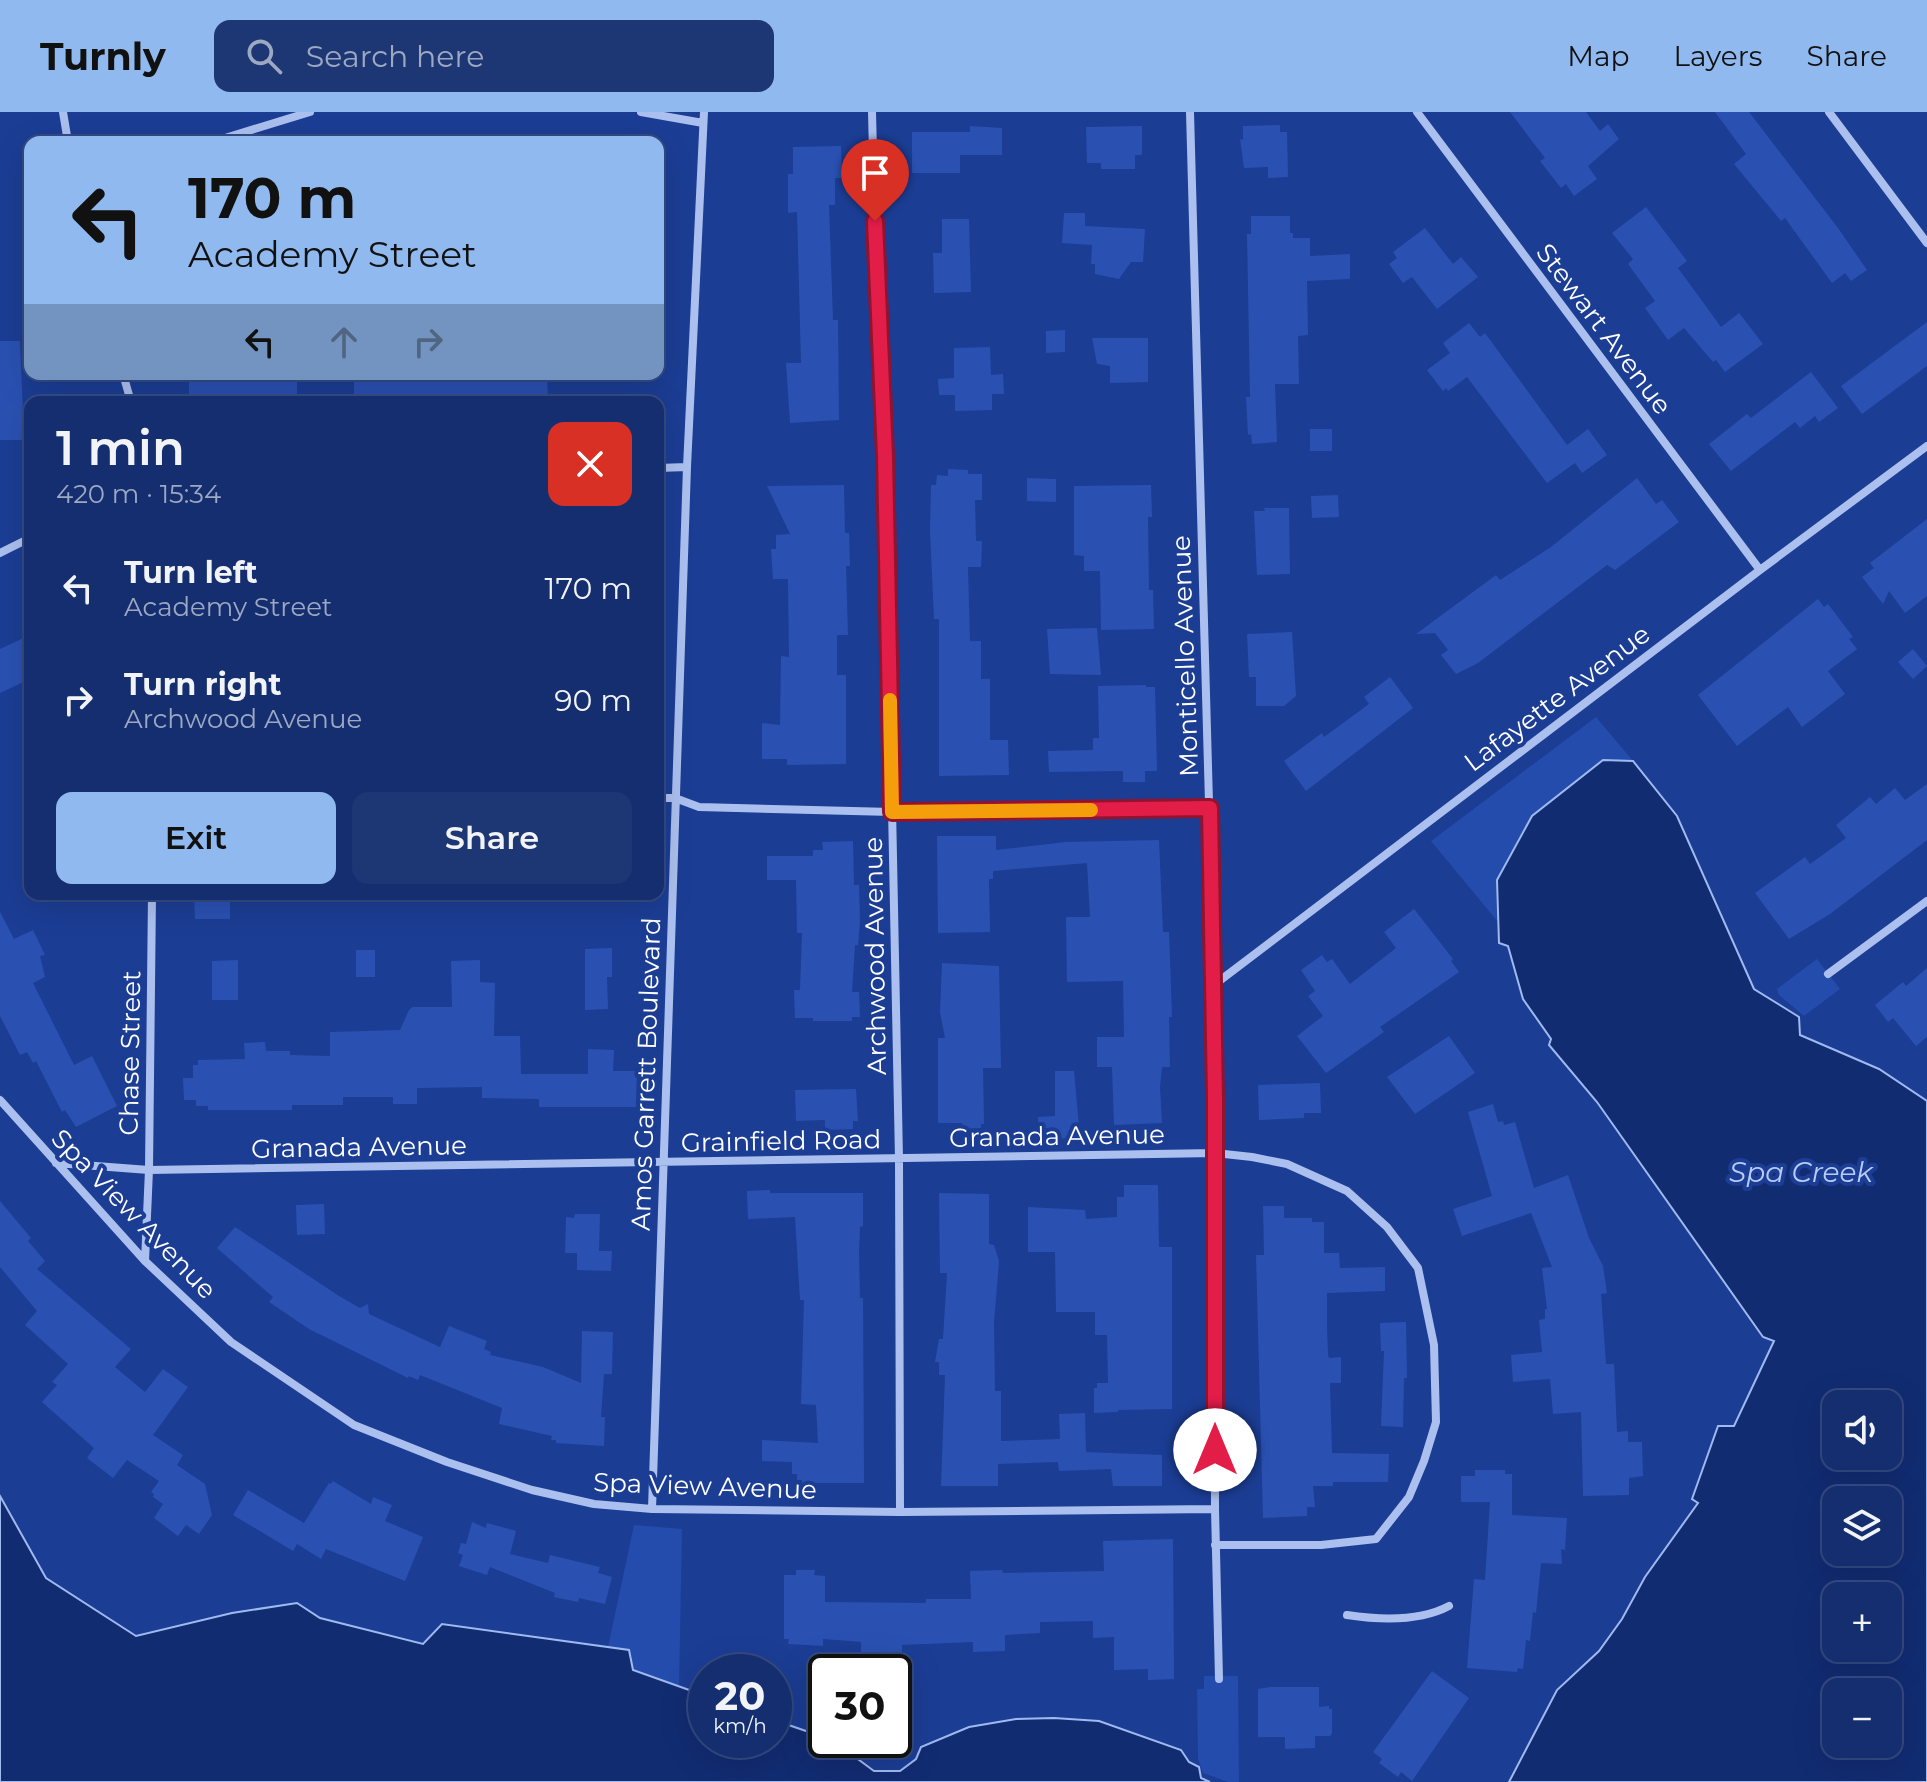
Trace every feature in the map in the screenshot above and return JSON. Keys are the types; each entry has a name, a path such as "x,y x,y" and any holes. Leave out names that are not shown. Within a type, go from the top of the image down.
{"street":[{"path":"63,112 67,136"},
{"path":"232,136 310,112"},
{"path":"641,112 703,123"},
{"name":"Amos Garrett Boulevard","path":"652,1509 687,467 704,112"},
{"name":"Archwood Avenue","path":"872,112 885,456 899,1159 900,1512"},
{"name":"Monticello Avenue","path":"1190,112 1214,985 1215,1545 1219,1679"},
{"name":"Stewart Avenue","path":"1417,112 1760,570"},
{"path":"1829,112 1927,243"},
{"name":"Lafayette Avenue","path":"1214,985 1927,446"},
{"path":"664,468 687,467"},
{"path":"0,553 24,541"},
{"path":"664,798 675,798 699,807 892,812 1210,808"},
{"name":"Chase Street","path":"145,1261 152,900"},
{"path":"1828,974 1927,901"},
{"name":"Spa View Avenue","path":"0,1100 145,1261 231,1342 354,1425 447,1462 532,1490 594,1504 652,1509 900,1512 1215,1509"},
{"name":"Granada Avenue","path":"899,1159 1215,1153 1252,1157 1287,1164 1347,1191 1387,1227 1418,1268 1434,1345 1436,1422 1409,1497 1376,1539 1321,1545 1215,1545"},
{"name":"Grainfield Road","path":"663,1163 899,1159"},
{"name":"Granada Avenue","path":"56,1163 149,1170 663,1163"},
{"path":"1347,1615 1400,1618 1435,1614 1449,1606"}],"shaded area":[{"path":"1596,717 1633,761 1603,760 1497,880 1498,922 1431,841"},
{"path":"1817,959 1840,989 1804,1016 1779,995 1777,989"},
{"path":"634,1525 682,1529 679,1689 632,1670 628,1650 608,1647"},
{"path":"1204,1676 1238,1676 1239,1782 1228,1782 1203,1773 1198,1759 1197,1689 1204,1689"}],"water":[{"name":"Spa Creek","path":"1603,760 1633,761 1677,816 1754,989 1799,1017 1800,1035 1879,1069 1927,1101 1927,1782 1509,1782 1557,1690 1599,1651 1622,1619 1645,1577 1698,1503 1692,1499 1718,1426 1734,1426 1774,1341 1763,1337 1597,1102 1549,1045 1551,1039 1523,999 1508,946 1499,943 1497,880 1532,816"},
{"path":"0,1496 46,1578 136,1636 232,1613 297,1603 320,1618 423,1644 442,1624 629,1650 633,1670 688,1690 688,1758 792,1758 792,1726 808,1732 808,1758 856,1758 874,1771 900,1771 916,1759 921,1747 969,1727 1016,1719 1054,1718 1099,1721 1181,1750 1189,1762 1199,1767 1201,1778 1210,1782 0,1782"}],"building":[{"path":"1510,112 1586,112 1600,131 1608,124 1619,139 1588,166 1597,179 1574,196 1566,184 1561,188 1540,161 1545,158"},
{"path":"1715,112 1749,112 1867,270 1851,281 1845,273 1832,283 1785,218 1781,221 1734,164 1746,154"},
{"path":"1280,125 1280,132 1287,132 1288,177 1268,178 1268,167 1244,168 1240,139 1243,140 1243,126"},
{"path":"970,126 1002,128 1002,155 960,155 960,173 912,173 912,132 970,132"},
{"path":"1142,126 1142,155 1135,155 1135,169 1101,169 1101,163 1087,163 1086,127"},
{"path":"841,146 842,178 835,178 835,205 829,205 833,320 838,320 839,420 790,423 786,363 801,363 797,212 788,213 788,174 793,174 793,147"},
{"path":"1646,207 1687,261 1678,268 1721,327 1739,313 1763,344 1725,372 1684,328 1668,340 1645,308 1655,301 1628,264 1633,259 1612,233"},
{"path":"1064,213 1085,213 1085,226 1145,229 1143,262 1131,262 1119,279 1095,274 1095,264 1091,264 1092,245 1062,243"},
{"path":"1251,216 1290,216 1293,238 1310,238 1310,256 1350,254 1350,279 1307,281 1308,335 1298,336 1299,384 1275,384 1277,442 1252,444 1251,434 1248,435 1246,397 1250,397 1247,234 1251,234"},
{"path":"942,219 969,219 971,292 934,293 933,253 942,253"},
{"path":"1425,228 1453,264 1461,257 1478,277 1437,309 1412,277 1403,283 1389,264 1397,258 1393,252"},
{"path":"1927,322 1927,366 1862,414 1841,386"},
{"path":"1469,323 1480,337 1485,333 1567,445 1588,429 1607,455 1582,473 1575,463 1547,483 1467,377 1448,391 1446,388 1443,391 1427,370 1450,353 1443,343"},
{"path":"1065,330 1065,352 1046,353 1046,331"},
{"path":"1092,338 1148,338 1148,382 1110,383 1110,366 1097,364"},
{"path":"0,341 20,341 24,440 0,440"},
{"path":"990,347 991,375 1003,374 1004,394 992,394 992,410 955,411 955,395 939,395 938,379 954,378 954,348"},
{"path":"1811,372 1838,408 1819,422 1815,416 1800,428 1795,422 1731,471 1709,444 1747,414 1751,418"},
{"path":"189,380 297,380 297,396 189,396"},
{"path":"354,380 547,380 548,396 354,396"},
{"path":"1310,429 1332,429 1332,451 1310,451"},
{"path":"948,469 982,474 982,500 975,500 976,541 982,541 981,567 968,567 970,641 981,641 981,679 990,679 990,740 1008,740 1009,775 939,776 939,619 934,619 931,485 936,485 937,475 948,476"},
{"path":"1027,478 1056,479 1056,502 1027,501"},
{"path":"1637,478 1656,504 1662,500 1679,522 1615,570 1607,565 1478,663 1456,674 1441,655 1448,650 1435,633 1416,634 1496,575 1500,580 1551,547"},
{"path":"844,485 845,533 849,533 850,566 846,566 848,635 837,635 837,675 846,675 846,764 787,765 787,759 762,759 762,723 780,725 781,656 789,657 788,579 773,579 771,549 776,549 776,535 790,534 767,486"},
{"path":"1151,485 1149,590 1153,590 1154,629 1101,630 1100,571 1084,571 1084,556 1074,555 1074,486"},
{"path":"1338,495 1339,517 1312,518 1311,496"},
{"path":"1264,508 1289,508 1290,574 1257,575 1254,511 1265,511"},
{"path":"1927,519 1927,596 1905,613 1889,591 1883,604 1862,577 1874,568 1870,563"},
{"path":"1818,599 1824,607 1828,604 1853,637 1849,639 1857,649 1828,671 1845,694 1802,727 1788,707 1737,746 1698,695"},
{"path":"1097,628 1101,675 1050,674 1047,629"},
{"path":"1292,632 1296,696 1284,706 1256,706 1256,677 1249,677 1247,634"},
{"path":"24,638 24,682 0,693 0,649"},
{"path":"1913,649 1927,666 1913,679 1898,662"},
{"path":"1390,677 1413,708 1306,791 1284,761 1369,704 1364,697"},
{"path":"1098,686 1155,687 1157,771 1145,771 1145,782 1123,782 1123,771 1049,772 1048,751 1093,750 1093,738 1099,738"},
{"path":"1927,784 1927,840 1830,914 1789,939 1755,893 1805,857 1810,864 1846,838 1836,825 1870,797 1876,804 1895,788 1905,800"},
{"path":"937,836 996,836 996,850 1066,842 1159,840 1163,932 1169,932 1172,1017 1169,1017 1170,1067 1162,1067 1160,1087 1162,1123 1114,1125 1112,1067 1097,1067 1097,1037 1124,1037 1123,981 1067,982 1066,917 1090,917 1087,863 993,871 993,879 989,879 990,932 938,933"},
{"path":"853,841 854,885 859,885 860,921 852,992 859,992 860,1017 852,1017 852,1021 795,1018 794,990 800,990 802,933 797,933 796,880 767,880 767,856 813,856 813,850 823,850 822,842"},
{"path":"194,900 230,900 230,919 195,919"},
{"path":"1414,909 1453,959 1451,961 1459,972 1380,1027 1384,1032 1326,1073 1297,1036 1323,1016 1308,996 1315,991 1301,970 1322,955 1327,962 1332,959 1350,984 1396,948 1384,932"},
{"path":"0,912 14,939 33,930 45,955 40,956 45,977 33,983 74,1065 92,1056 117,1106 76,1127 65,1110 62,1112 36,1061 33,1063 27,1052 20,1055 0,1016"},
{"path":"612,948 612,977 607,977 608,1009 585,1010 585,949"},
{"path":"356,950 375,950 375,977 356,977"},
{"path":"238,960 238,1000 212,1000 212,961"},
{"path":"480,960 480,982 495,983 494,1036 520,1036 521,1074 588,1074 588,1049 614,1050 613,1071 637,1071 636,1107 539,1107 539,1099 482,1098 482,1087 417,1088 417,1104 393,1104 393,1097 343,1097 343,1105 292,1105 292,1110 208,1110 208,1106 196,1106 196,1100 184,1100 183,1078 193,1078 193,1065 198,1065 198,1060 245,1059 244,1043 265,1042 266,1051 290,1051 290,1055 330,1056 330,1032 400,1030 413,1007 452,1007 451,961"},
{"path":"942,963 999,966 1001,1068 983,1068 984,1124 981,1128 962,1129 962,1123 938,1123 938,1038 945,1038 940,1012"},
{"path":"1927,968 1927,1037 1916,1046 1893,1018 1888,1022 1875,1005 1903,982 1906,986"},
{"path":"1449,1036 1475,1073 1415,1114 1387,1077"},
{"path":"1055,1071 1074,1071 1080,1138 1039,1139 1038,1117 1055,1116"},
{"path":"1320,1083 1321,1113 1304,1113 1304,1118 1259,1120 1258,1085"},
{"path":"856,1089 858,1121 853,1121 853,1129 825,1130 825,1120 796,1121 795,1090"},
{"path":"1493,1104 1498,1122 1503,1121 1504,1125 1515,1122 1534,1188 1568,1175 1589,1238 1603,1266 1607,1293 1601,1294 1606,1364 1614,1364 1617,1432 1628,1431 1628,1442 1642,1442 1643,1476 1629,1478 1629,1495 1583,1496 1581,1412 1553,1414 1550,1379 1513,1382 1511,1355 1542,1352 1539,1320 1545,1319 1547,1309 1542,1268 1552,1267 1531,1213 1462,1236 1453,1209 1492,1196 1468,1112"},
{"path":"1124,1185 1158,1185 1159,1247 1172,1247 1172,1409 1094,1413 1094,1388 1097,1388 1097,1383 1108,1383 1107,1335 1095,1335 1095,1312 1056,1312 1055,1252 1028,1252 1028,1207 1085,1210 1086,1219 1117,1217 1117,1197 1124,1197"},
{"path":"770,1190 770,1193 863,1193 859,1254 860,1298 863,1298 864,1483 802,1483 802,1480 797,1480 797,1474 792,1474 792,1462 762,1461 762,1440 818,1443 816,1405 801,1404 804,1300 800,1300 795,1217 748,1219 747,1191"},
{"path":"939,1193 989,1194 989,1244 994,1245 999,1261 994,1323 995,1391 1001,1391 1001,1441 1060,1439 1059,1414 1085,1413 1086,1452 1162,1455 1162,1486 1113,1486 1111,1469 1059,1471 1058,1462 998,1464 998,1486 941,1486 945,1375 939,1375 939,1362 935,1362 939,1339 943,1339 947,1273 940,1273"},
{"path":"0,1201 31,1238 28,1241 45,1261 37,1269 131,1349 115,1367 145,1392 163,1369 188,1387 153,1435 183,1455 177,1465 205,1484 212,1515 199,1534 186,1525 178,1536 154,1518 163,1504 151,1492 159,1481 127,1460 113,1478 87,1458 94,1448 42,1402 57,1385 52,1382 68,1364 25,1325 37,1311 0,1267"},
{"path":"324,1204 325,1234 297,1235 296,1205"},
{"path":"1263,1206 1284,1206 1284,1218 1312,1218 1312,1222 1324,1222 1324,1253 1339,1253 1340,1268 1385,1267 1385,1291 1327,1293 1327,1327 1329,1358 1341,1357 1341,1383 1330,1383 1332,1453 1389,1454 1388,1482 1333,1482 1333,1486 1313,1486 1315,1507 1307,1507 1307,1516 1263,1518 1256,1255 1264,1255"},
{"path":"575,1214 600,1214 599,1251 612,1251 611,1271 577,1270 577,1253 565,1253 566,1217 574,1218"},
{"path":"235,1227 339,1296 360,1308 368,1304 369,1314 440,1347 449,1326 487,1341 484,1349 491,1352 490,1355 543,1367 581,1383 582,1331 613,1332 612,1374 604,1374 601,1417 605,1417 604,1446 556,1443 556,1440 551,1440 552,1436 499,1424 502,1408 420,1375 418,1380 408,1378 309,1329 269,1302 273,1297 217,1248"},
{"path":"1406,1322 1407,1378 1404,1378 1403,1427 1381,1426 1384,1351 1381,1351 1380,1323"},
{"path":"1475,1470 1505,1470 1505,1474 1512,1474 1512,1515 1567,1518 1565,1550 1561,1549 1562,1564 1541,1563 1530,1641 1526,1640 1523,1669 1518,1668 1517,1672 1467,1668 1474,1579 1485,1580 1490,1502 1461,1502 1461,1476 1475,1476"},
{"path":"333,1481 371,1504 373,1497 392,1505 385,1521 423,1537 405,1581 326,1549 321,1559 297,1544 293,1551 233,1515 248,1490 304,1523"},
{"path":"472,1522 486,1528 487,1523 516,1531 510,1554 548,1563 550,1555 600,1567 598,1573 612,1577 605,1604 579,1598 578,1602 554,1597 555,1593 490,1567 487,1575 459,1566 463,1555 458,1553 461,1543 466,1544"},
{"path":"1173,1539 1174,1679 1148,1680 1148,1669 1114,1670 1114,1637 1093,1638 1093,1621 1040,1622 1040,1633 1005,1635 1005,1651 973,1652 973,1642 902,1645 902,1652 861,1652 861,1642 823,1639 823,1646 788,1644 789,1639 784,1639 784,1575 796,1575 796,1570 815,1570 814,1575 825,1576 825,1602 926,1603 926,1599 971,1599 970,1571 1104,1571 1103,1541"},
{"path":"1432,1671 1469,1698 1412,1781 1401,1772 1398,1777 1379,1763 1382,1759 1373,1752"},
{"path":"1319,1687 1319,1707 1329,1706 1332,1709 1330,1736 1315,1736 1315,1748 1285,1749 1285,1737 1258,1737 1258,1689"}],"slow traffic":[{"path":"890,700 892,812 1091,810"}],"route":[{"path":"875,221 885,456 892,812 1210,808 1215,1097 1215,1450"}]}
